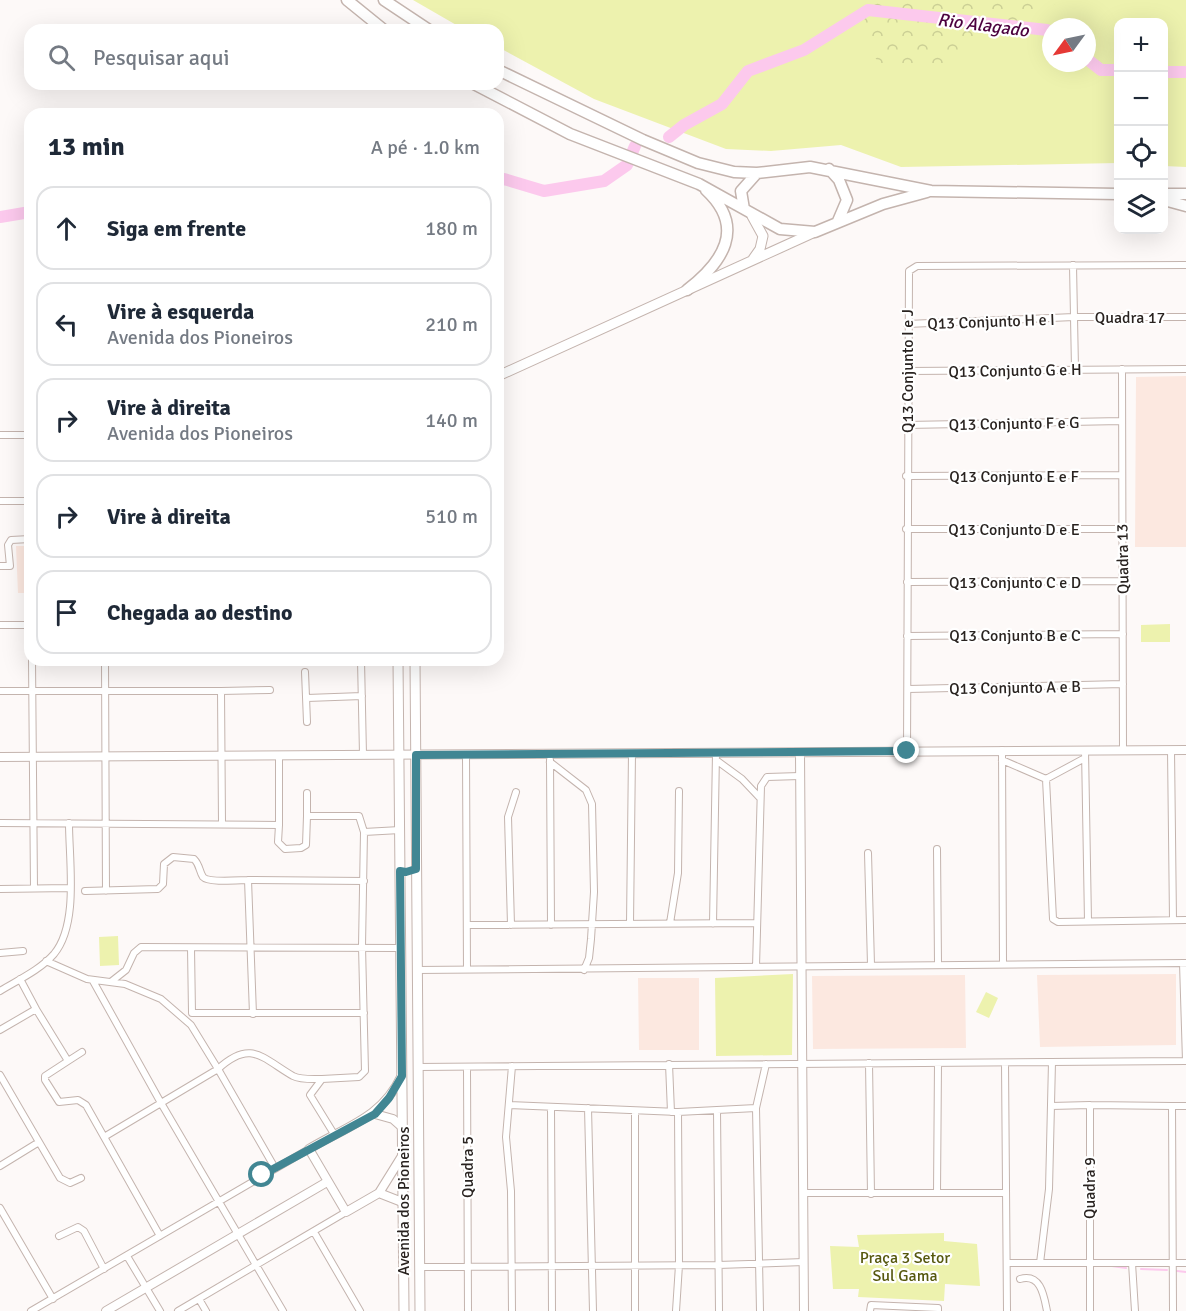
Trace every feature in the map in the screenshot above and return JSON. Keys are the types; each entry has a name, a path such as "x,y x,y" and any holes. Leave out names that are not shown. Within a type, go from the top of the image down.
{"highway":[{"path":"347,0 377,24"},
{"path":"384,0 420,24"},
{"path":"504,73 584,114 698,163 734,172 757,173 789,168 829,169 931,191 1114,194"},
{"path":"485,90 552,126 699,184 780,229 815,232 838,220 931,191"},
{"path":"829,169 839,180 847,200 838,220"},
{"path":"748,213 741,191 757,173"},
{"path":"687,290 714,268 723,253 726,242 726,226 720,210 699,184"},
{"path":"1168,194 1186,194"},
{"path":"1168,201 1186,206"}],"main road":[{"path":"748,213 763,236 760,249 751,261"},
{"path":"504,373 815,232"},
{"name":"Avenida dos Pioneiros","path":"398,666 403,1311"},
{"name":"Avenida dos Pioneiros","path":"416,666 416,970 420,1311"},
{"path":"400,871 416,869"},
{"path":"400,882 416,884"},
{"path":"402,1115 409,1112 418,1120"}],"street":[{"path":"1073,265 1075,369"},
{"name":"Q13 Conjunto I e J","path":"907,751 907,276 912,268 1186,265"},
{"name":"Quadra 17","path":"1074,317 1186,317"},
{"name":"Q13 Conjunto H e I","path":"908,324 1074,317"},
{"name":"Quadra 13","path":"1122,369 1123,750"},
{"name":"Q13 Conjunto G e H","path":"907,371 1186,369"},
{"name":"Q13 Conjunto F e G","path":"906,425 1122,421"},
{"path":"0,435 24,435"},
{"name":"Q13 Conjunto E e F","path":"906,476 1122,475"},
{"path":"0,501 24,501"},
{"name":"Q13 Conjunto D e E","path":"906,529 1122,529"},
{"path":"0,566 10,566 8,545 10,540 24,539"},
{"name":"Q13 Conjunto C e D","path":"907,582 1122,581"},
{"path":"0,625 24,625"},
{"name":"Q13 Conjunto B e C","path":"907,636 1123,634"},
{"path":"32,666 34,888"},
{"path":"105,666 106,891"},
{"path":"361,666 363,755"},
{"path":"305,672 307,722"},
{"name":"Q13 Conjunto A e B","path":"908,689 1123,684"},
{"path":"0,691 270,690"},
{"path":"221,691 222,823"},
{"path":"307,698 362,696"},
{"path":"1002,750 1003,963"},
{"path":"0,757 466,754 550,758 632,753 716,756 1002,750 1085,754 1123,750 1186,750"},
{"path":"1171,750 1173,920"},
{"path":"630,924 632,753"},
{"path":"466,754 467,969"},
{"path":"800,754 804,1311"},
{"path":"1046,779 1085,754"},
{"path":"1085,754 1088,921"},
{"path":"279,755 280,846 285,849 301,848 307,842 307,794"},
{"path":"716,756 760,798"},
{"path":"713,924 716,756"},
{"path":"550,758 586,790 592,804 594,869 592,925 589,958 584,970"},
{"path":"550,758 551,925"},
{"path":"1002,760 1046,779"},
{"path":"756,967 761,786 767,777 800,776"},
{"path":"1046,779 1053,919 1058,922 1186,920"},
{"path":"670,923 678,873 679,791"},
{"path":"511,925 508,817 516,792"},
{"path":"104,1137 218,1069 235,1055 251,1052 268,1059 298,1078 359,1077 364,1074 362,946 364,832 359,816 307,816"},
{"path":"0,823 279,825"},
{"path":"0,991 46,961 64,938 69,919 69,823"},
{"path":"364,832 400,830"},
{"path":"937,849 938,964"},
{"path":"868,853 871,965"},
{"path":"85,891 158,889 163,884 164,864 173,857 194,859 200,866 202,876 208,880 364,881"},
{"path":"248,880 253,1014"},
{"path":"0,889 69,888"},
{"path":"468,925 756,923"},
{"path":"112,981 126,970 134,953 141,947 362,946 400,948"},
{"path":"191,948 191,1026"},
{"path":"0,953 23,951"},
{"path":"46,961 93,981 112,981 161,999 191,1026 275,1168"},
{"path":"416,970 584,970 803,964 1184,963 1186,1061 418,1067"},
{"path":"20,979 68,1060"},
{"path":"93,981 161,1103 283,1311"},
{"path":"0,1030 36,1009"},
{"path":"192,1013 364,1012"},
{"path":"82,1052 45,1076 45,1080 59,1102 82,1102 160,1236"},
{"path":"1040,1263 1049,1189 1052,1062"},
{"path":"869,1063 871,1194"},
{"path":"937,1193 938,1063"},
{"path":"1005,1063 1007,1311"},
{"path":"669,1064 675,1112 679,1265 676,1311"},
{"path":"760,1311 756,1108 766,1064"},
{"path":"512,1066 506,1137 511,1191 512,1311"},
{"name":"Quadra 5","path":"467,1068 468,1311"},
{"path":"0,1075 60,1178 70,1184 81,1178"},
{"path":"31,1311 334,1134 375,1114 389,1098 402,1076"},
{"path":"322,1079 310,1095 334,1134"},
{"path":"509,1105 675,1112 756,1108"},
{"name":"Quadra 9","path":"1090,1105 1090,1311"},
{"path":"1050,1106 1186,1106"},
{"path":"1172,1106 1173,1311"},
{"path":"551,1107 552,1311"},
{"path":"588,1108 593,1311"},
{"path":"635,1111 635,1311"},
{"path":"717,1111 719,1311"},
{"path":"375,1114 393,1119 402,1127"},
{"path":"0,1166 39,1142"},
{"path":"309,1149 346,1212"},
{"path":"178,1311 379,1193 403,1155"},
{"path":"106,1311 327,1182"},
{"path":"804,1193 1005,1192"},
{"path":"379,1193 402,1202"},
{"path":"0,1208 52,1299"},
{"path":"59,1236 78,1227 84,1231 104,1269"},
{"path":"314,1232 360,1311"},
{"path":"127,1256 160,1311"},
{"path":"420,1267 718,1265 804,1262"},
{"path":"1007,1263 1186,1263"},
{"path":"1132,1263 1135,1311"},
{"path":"1020,1279 1026,1277 1037,1282 1042,1290 1047,1311"},
{"path":"199,1299 206,1311"},
{"path":"870,1311 871,1305 938,1308 938,1311"}],"shaded area":[{"path":"1186,376 1186,547 1135,547 1136,377"},
{"path":"16,546 24,546 24,593 18,593"},
{"path":"1176,974 1176,1045 1040,1047 1037,975"},
{"path":"965,975 966,1048 813,1049 812,976"},
{"path":"638,978 699,978 699,1050 639,1050"}],"green space":[{"path":"413,0 1186,0 1186,167 1168,166 1168,18 1114,18 1114,163 901,167 841,145 771,151 726,149 594,99 504,50 504,24 455,24"},
{"path":"869,0 1063,0 930,70 879,63 864,40 861,27"},
{"path":"1170,624 1170,642 1141,642 1141,625"},
{"path":"118,936 119,965 100,966 99,937"},
{"path":"793,974 792,1055 716,1056 715,978"},
{"path":"986,992 998,998 989,1018 976,1012"},
{"name":"Praça 3 Setor Sul Gama","path":"944,1233 944,1241 977,1244 980,1286 945,1284 944,1301 858,1297 859,1289 833,1289 830,1246 859,1247 857,1235"}],"waterway":[{"name":"Rio Alagado","path":"669,137 684,125 722,104 748,71 804,50 868,10 1042,29"},
{"name":"Rio Alagado","path":"1096,66 1101,70 1114,70"},
{"name":"Rio Alagado","path":"1168,72 1186,72"},
{"name":"Rio Alagado","path":"504,179 544,191 604,181 627,165 635,146"},
{"name":"Rio Alagado","path":"0,217 24,213"},
{"path":"1112,1266 1126,1268"},
{"path":"1141,1269 1167,1270"},
{"path":"1177,1271 1186,1272"}],"route":[{"path":"262,1175 334,1134 375,1114 389,1098 402,1076 400,871 410,872 416,869 416,755 800,754 907,751"}]}
